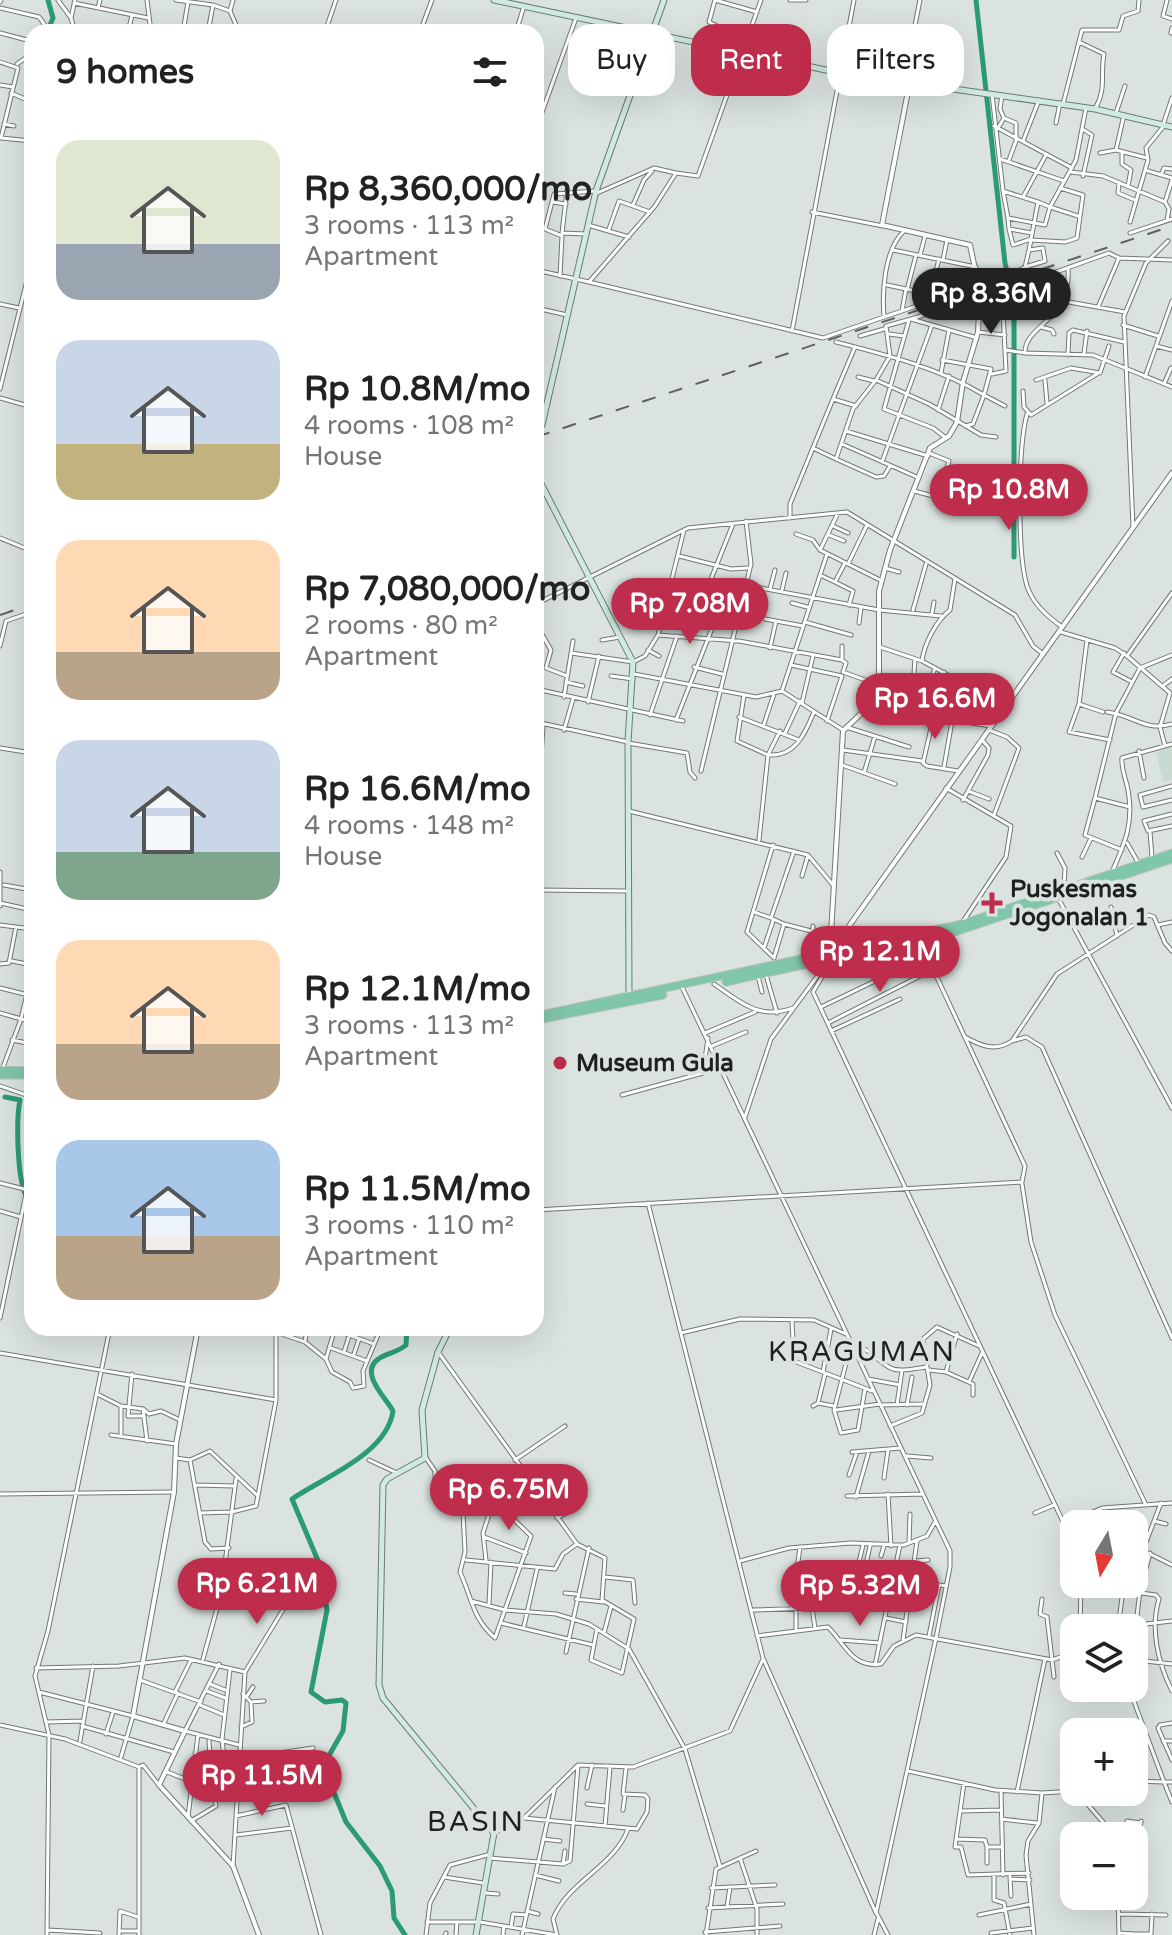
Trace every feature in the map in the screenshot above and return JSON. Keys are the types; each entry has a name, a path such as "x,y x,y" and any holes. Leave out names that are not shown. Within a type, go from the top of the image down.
{"highway":[{"path":"1083,887 1110,875 1141,868 1172,853"},
{"path":"544,1016 762,974 918,937 1016,910 1172,859"},
{"path":"918,937 1016,910"},
{"path":"683,989 774,962 830,956"},
{"path":"1,1071 24,1072"}],"main road":[{"path":"494,0 526,4 604,24"},
{"path":"656,24 664,0"},
{"path":"964,90 1086,107 1172,127"},
{"path":"544,416 596,192 630,96"},
{"path":"544,489 633,662 628,743 629,999"},
{"path":"446,1336 422,1410 425,1458 397,1473 383,1485 380,1692 494,1833 476,1935"}],"street":[{"path":"58,0 72,24"},
{"path":"98,8 100,0"},
{"path":"147,0 149,24"},
{"path":"176,0 213,5 230,11"},
{"path":"233,0 230,11 236,24"},
{"path":"328,24 336,0"},
{"path":"423,24 432,0"},
{"path":"713,24 709,22 715,0 757,12"},
{"path":"752,24 761,0"},
{"path":"790,0 806,0"},
{"path":"849,24 854,0"},
{"path":"916,24 920,0"},
{"path":"1056,123 1083,28 1119,30 1125,15 1138,11 1139,0"},
{"path":"1167,0 1163,16 1172,19"},
{"path":"70,18 75,1 148,18"},
{"path":"184,24 188,2"},
{"path":"519,24 526,4"},
{"path":"209,24 213,5"},
{"path":"0,8 39,17 44,24"},
{"path":"130,24 132,15"},
{"path":"544,107 576,18"},
{"path":"0,33 24,39"},
{"path":"1079,42 1104,54 1101,70 1105,78 1104,94 1095,109"},
{"path":"0,62 15,65 24,59"},
{"path":"0,145 15,65"},
{"path":"0,85 13,87"},
{"path":"1116,113 1125,86"},
{"path":"11,93 24,99"},
{"path":"990,93 1013,245 1031,237"},
{"path":"1002,95 1000,109 1004,118 1016,123 1017,138 1009,160"},
{"path":"586,234 562,234 545,229 555,192 596,192 654,168 699,175 727,96"},
{"path":"792,331 835,96"},
{"path":"883,226 905,96"},
{"path":"1130,222 1145,170 1146,148 1164,125 1172,98"},
{"path":"1023,141 1039,100"},
{"path":"1008,218 1045,225 1050,207 1071,170 1086,107"},
{"path":"0,108 7,109"},
{"path":"1116,150 1124,115"},
{"path":"996,127 1004,118"},
{"path":"4,124 14,126"},
{"path":"996,127 1083,176 1103,176 1165,202 1170,220 1130,233"},
{"path":"1082,130 1092,135 1083,176"},
{"path":"1,138 24,140"},
{"path":"1100,153 1116,150 1147,158"},
{"path":"1122,153 1122,164 1131,170 1128,186"},
{"path":"1023,197 1046,155"},
{"path":"1000,159 1064,181"},
{"path":"633,205 644,180 654,168"},
{"path":"1161,175 1164,168 1172,169"},
{"path":"1145,170 1172,179 1165,202"},
{"path":"589,282 650,212 676,173"},
{"path":"1119,183 1118,193 1135,200"},
{"path":"1009,229 1042,241 1076,239 1083,195 1060,188"},
{"path":"560,276 567,190"},
{"path":"1003,191 1078,216"},
{"path":"609,229 618,201 650,212"},
{"path":"552,202 566,204"},
{"path":"1025,267 1038,202"},
{"path":"812,212 970,245 979,290 977,335 963,382 957,422 946,438 932,446 928,454 881,581 879,685 870,708 844,729 830,956"},
{"path":"588,225 629,237"},
{"path":"884,317 885,285 893,250 904,231"},
{"path":"902,311 906,289 925,236"},
{"path":"928,302 947,240"},
{"path":"1042,241 1045,261 1016,272 1024,294 1125,312"},
{"path":"1133,527 1123,325 1132,289 1149,260 1168,241"},
{"path":"1029,250 1043,248"},
{"path":"893,250 976,267"},
{"path":"1020,285 1109,253 1119,258 1172,260"},
{"path":"1098,307 1119,258"},
{"path":"1022,353 1025,344 1065,302 1068,268"},
{"path":"544,272 823,338 928,302 979,290 1002,291 1007,350 1005,373 992,374"},
{"path":"885,285 930,294"},
{"path":"0,389 24,290"},
{"path":"860,336 979,290"},
{"path":"1145,377 1172,301"},
{"path":"0,304 19,308"},
{"path":"544,310 567,315"},
{"path":"910,319 977,335 1005,335"},
{"path":"910,319 884,411 933,428 946,438"},
{"path":"1165,319 1172,322"},
{"path":"882,462 902,417 932,325"},
{"path":"1123,325 1159,336"},
{"path":"1041,327 1054,334"},
{"path":"836,459 856,406 890,356 884,329"},
{"path":"941,373 949,330"},
{"path":"1068,355 1070,331 1087,331 1124,342"},
{"path":"1084,353 1087,331"},
{"path":"889,334 904,336"},
{"path":"836,342 949,376 1005,406"},
{"path":"1027,414 1033,414 1097,374 1107,359 1109,346"},
{"path":"1155,346 1172,350"},
{"path":"790,518 791,507 855,347"},
{"path":"1007,350 1068,355 1084,353 1107,359 1172,387"},
{"path":"942,360 991,369 992,374 973,424 965,426"},
{"path":"1036,380 1045,380 1071,368 1097,374"},
{"path":"1164,384 1171,368"},
{"path":"938,410 949,376"},
{"path":"858,377 890,386 981,435 996,437"},
{"path":"1045,380 1047,403"},
{"path":"1023,391 1027,414 1023,435 1024,567 1033,599 1061,631 1126,655 1171,692 1160,727 1165,746"},
{"path":"0,398 24,405"},
{"path":"833,399 856,406"},
{"path":"846,431 949,461 937,497 914,491"},
{"path":"841,444 919,478"},
{"path":"814,449 876,477 884,476 891,466"},
{"path":"745,1117 771,1039 1172,473"},
{"path":"1164,485 1172,486"},
{"path":"820,550 838,513"},
{"path":"544,600 684,530 746,521 852,514 926,564 1015,615 1033,646 1043,654"},
{"path":"701,771 724,691 723,674 748,585 748,568 752,562 746,521"},
{"path":"707,596 715,563 733,523"},
{"path":"835,582 867,525"},
{"path":"832,526 848,533"},
{"path":"571,653 633,662 648,650 658,635 684,530"},
{"path":"796,534 813,540 820,550 881,581"},
{"path":"828,535 844,541"},
{"path":"0,538 24,548"},
{"path":"782,691 827,554"},
{"path":"679,556 731,569 748,568"},
{"path":"912,612 926,564"},
{"path":"885,568 899,572"},
{"path":"770,589 775,570"},
{"path":"782,590 786,573"},
{"path":"820,575 854,592 849,605"},
{"path":"711,579 719,585"},
{"path":"922,661 924,645 933,636 941,616 950,610 955,579"},
{"path":"748,585 879,610 941,616"},
{"path":"670,586 717,600 708,638 694,667 676,720"},
{"path":"692,604 694,593"},
{"path":"1132,682 1113,672 1172,593"},
{"path":"932,613 934,602"},
{"path":"792,603 809,608"},
{"path":"859,623 861,607"},
{"path":"0,646 6,621 24,615"},
{"path":"765,619 851,635"},
{"path":"770,648 776,621"},
{"path":"658,635 732,640 842,660 846,663 827,721"},
{"path":"650,716 677,636"},
{"path":"602,640 620,637"},
{"path":"544,638 551,650 546,668 567,676"},
{"path":"1087,640 1079,704 1069,732 1110,740"},
{"path":"564,697 573,641"},
{"path":"842,646 842,660"},
{"path":"878,647 922,661 959,681 944,767"},
{"path":"648,650 659,656"},
{"path":"785,733 801,702 813,655"},
{"path":"1122,850 1085,833 1116,713 1140,668 1172,655"},
{"path":"588,702 599,656"},
{"path":"915,659 912,702 934,717"},
{"path":"790,665 843,674 879,685"},
{"path":"694,667 723,674"},
{"path":"924,680 931,679 935,668"},
{"path":"924,762 944,672"},
{"path":"611,676 663,679 756,697 782,691"},
{"path":"1164,685 1172,679"},
{"path":"566,682 583,686"},
{"path":"544,691 683,721"},
{"path":"782,691 844,729 909,747"},
{"path":"763,725 774,694"},
{"path":"744,695 735,740 768,755 786,753 801,740 814,712"},
{"path":"564,730 573,699"},
{"path":"1079,704 1116,713 1146,727 1172,724"},
{"path":"870,708 893,712"},
{"path":"739,717 801,740"},
{"path":"954,720 990,728 1020,750 994,815"},
{"path":"544,726 687,753 690,774 695,778"},
{"path":"759,840 768,755 780,731"},
{"path":"864,773 875,736"},
{"path":"963,800 989,751 981,739"},
{"path":"1110,875 1127,843 1130,807 1121,763 1123,756 1172,744"},
{"path":"900,756 902,746"},
{"path":"0,748 24,752"},
{"path":"843,750 900,756 924,762 927,766 958,771"},
{"path":"1139,751 1144,778"},
{"path":"842,765 895,784"},
{"path":"1172,786 1140,795 1144,807 1172,800"},
{"path":"946,788 1011,826 1006,857 962,924"},
{"path":"968,791 989,799"},
{"path":"1095,798 1130,807"},
{"path":"629,811 759,840 808,855 833,885"},
{"path":"1153,860 1145,820 1172,815"},
{"path":"1149,831 1172,826"},
{"path":"1082,857 1091,838"},
{"path":"1127,843 1141,868"},
{"path":"773,845 747,932 774,962"},
{"path":"764,949 794,851"},
{"path":"1057,853 1065,868 1063,894 1089,955 1172,1108"},
{"path":"802,876 808,855"},
{"path":"0,872 1,905 24,909"},
{"path":"2,885 24,889"},
{"path":"544,890 629,891"},
{"path":"1111,907 1117,936"},
{"path":"754,912 811,931"},
{"path":"1012,1041 1048,985 1063,969 1149,915 1154,917 1165,943 1172,951"},
{"path":"1158,925 1172,922"},
{"path":"774,962 784,924"},
{"path":"0,925 24,928"},
{"path":"812,958 813,926"},
{"path":"11,960 16,927"},
{"path":"918,937 1025,1166 1022,1182 1029,1237 1055,1315 1142,1503 1139,1510"},
{"path":"821,1007 927,957"},
{"path":"0,965 11,960 24,963"},
{"path":"762,974 762,992"},
{"path":"762,974 777,1013"},
{"path":"828,1023 922,975"},
{"path":"714,984 755,1012"},
{"path":"0,988 24,994"},
{"path":"810,988 1060,1516"},
{"path":"683,989 950,1551 936,1638 874,1935"},
{"path":"831,1031 900,999"},
{"path":"707,1036 755,1012 777,1013 793,1008"},
{"path":"1,1071 24,1011"},
{"path":"0,1013 24,1020"},
{"path":"712,1046 746,1032"},
{"path":"622,1095 703,1073 707,1036"},
{"path":"965,1037 978,1045 1002,1047 1026,1037 1042,1047 1172,1338"},
{"path":"12,1040 24,1042"},
{"path":"0,1086 24,1094"},
{"path":"544,1210 1022,1182"},
{"path":"0,1183 24,1189"},
{"path":"648,1203 763,1658 888,1935"},
{"path":"0,1318 24,1208"},
{"path":"0,1211 21,1217"},
{"path":"681,1333 740,1319 814,1320 846,1334"},
{"path":"792,1321 794,1361 874,1391"},
{"path":"813,1406 818,1403 831,1327"},
{"path":"890,1426 920,1414 925,1405 928,1369 924,1336 937,1327 979,1346"},
{"path":"946,1372 957,1334"},
{"path":"100,1933 47,1932 49,1735 36,1668 48,1631 108,1336"},
{"path":"121,1758 133,1716 174,1492 176,1444 196,1336"},
{"path":"200,1513 255,1508 276,1400 276,1336"},
{"path":"290,1336 305,1342 326,1359 332,1372 350,1382 353,1388 364,1386 367,1361 378,1336"},
{"path":"305,1342 306,1336"},
{"path":"326,1359 334,1336"},
{"path":"344,1352 349,1336"},
{"path":"352,1336 374,1344"},
{"path":"354,1355 359,1339"},
{"path":"852,1344 872,1351 890,1368 946,1372 974,1385 973,1395"},
{"path":"852,1344 835,1409 843,1433 858,1430 865,1389"},
{"path":"331,1348 367,1361"},
{"path":"438,1352 577,1544 605,1558 603,1602"},
{"path":"0,1353 276,1400"},
{"path":"969,1382 982,1353"},
{"path":"897,1405 902,1370"},
{"path":"132,1374 129,1418 144,1416"},
{"path":"907,1406 912,1377"},
{"path":"868,1379 911,1384"},
{"path":"97,1394 121,1406 143,1409 149,1414 161,1411 180,1420"},
{"path":"818,1403 835,1409 925,1405"},
{"path":"121,1406 121,1436"},
{"path":"143,1409 147,1441"},
{"path":"515,1460 565,1426"},
{"path":"111,1435 176,1444"},
{"path":"849,1475 854,1452 901,1448"},
{"path":"884,1478 888,1450"},
{"path":"176,1458 190,1460 210,1451 236,1479 258,1496"},
{"path":"856,1497 869,1451"},
{"path":"905,1456 931,1458"},
{"path":"425,1458 435,1471 438,1494 462,1504 501,1503"},
{"path":"190,1460 207,1547 229,1548"},
{"path":"369,1460 397,1473"},
{"path":"202,1660 211,1639 229,1548 236,1479"},
{"path":"194,1485 235,1486"},
{"path":"467,1487 496,1492 501,1503 504,1510 531,1536 495,1638 474,1615 467,1582 460,1572 464,1560 462,1493 467,1487"},
{"path":"0,1494 174,1492"},
{"path":"847,1496 924,1493"},
{"path":"888,1494 891,1546"},
{"path":"557,1518 566,1513 565,1506 585,1496"},
{"path":"1096,1510 1142,1503 1172,1503"},
{"path":"1148,1537 1161,1503"},
{"path":"489,1604 488,1562 483,1537 492,1505"},
{"path":"1035,1513 1054,1505"},
{"path":"909,1543 910,1514"},
{"path":"740,1561 800,1547 900,1545 917,1541 931,1533 936,1520"},
{"path":"1154,1521 1166,1524"},
{"path":"483,1537 526,1553"},
{"path":"903,1640 917,1541"},
{"path":"464,1560 537,1569 556,1568 563,1554 577,1544"},
{"path":"863,1545 859,1562 866,1564 871,1546"},
{"path":"875,1665 900,1545"},
{"path":"881,1556 884,1546"},
{"path":"796,1631 794,1607 800,1547"},
{"path":"566,1652 589,1548"},
{"path":"1148,1562 1150,1553 1172,1565"},
{"path":"914,1561 928,1560"},
{"path":"876,1584 879,1567 895,1570"},
{"path":"524,1626 537,1569"},
{"path":"797,1575 824,1578 824,1602"},
{"path":"605,1577 633,1580 635,1603"},
{"path":"858,1578 891,1587"},
{"path":"912,1581 946,1586"},
{"path":"928,1637 939,1585"},
{"path":"795,1591 826,1592"},
{"path":"565,1593 603,1602 633,1617 624,1672 619,1674 591,1660 597,1629"},
{"path":"1148,1594 1158,1597 1159,1663 1172,1691"},
{"path":"233,1866 245,1672 292,1595"},
{"path":"1017,1792 1048,1660 1047,1617 1040,1614 1042,1599"},
{"path":"471,1601 505,1610 572,1619 597,1629 629,1649 685,1749 720,1866"},
{"path":"604,1633 611,1605"},
{"path":"752,1611 794,1607 813,1609 815,1628"},
{"path":"885,1617 906,1622"},
{"path":"1148,1625 1172,1621"},
{"path":"501,1623 568,1636 593,1645"},
{"path":"757,1636 828,1627 853,1659 875,1665 881,1664 889,1650 916,1635 1048,1660 1060,1656"},
{"path":"838,1640 880,1643"},
{"path":"36,1668 141,1664 192,1658 245,1672"},
{"path":"163,1725 192,1658"},
{"path":"494,1833 524,1818 556,1783 578,1765 626,1768 728,1732 763,1658"},
{"path":"1048,1660 1054,1677"},
{"path":"1148,1661 1172,1664"},
{"path":"159,1785 219,1664"},
{"path":"79,1743 93,1666"},
{"path":"164,1771 193,1782 203,1782 206,1792 227,1785 222,1739 229,1667"},
{"path":"140,1680 176,1692 224,1715"},
{"path":"210,1684 226,1690"},
{"path":"245,1695 253,1687"},
{"path":"207,1691 225,1698"},
{"path":"39,1692 239,1745"},
{"path":"241,1727 252,1722 251,1702 245,1695"},
{"path":"251,1702 264,1701"},
{"path":"1134,1702 1172,1802"},
{"path":"106,1734 113,1712"},
{"path":"46,1723 83,1721"},
{"path":"1172,1723 1158,1726 1172,1760"},
{"path":"0,1725 79,1743 141,1767 233,1866 259,1935"},
{"path":"82,1726 174,1752"},
{"path":"190,1819 198,1734"},
{"path":"1163,1741 1172,1741"},
{"path":"190,1819 216,1806 209,1744 222,1747"},
{"path":"239,1759 313,1748"},
{"path":"195,1754 223,1757"},
{"path":"426,1935 430,1903 452,1864 491,1856 563,1864 572,1857 578,1765"},
{"path":"587,1788 592,1765"},
{"path":"138,1917 120,1911 119,1933 139,1933 141,1767"},
{"path":"605,1826 610,1767"},
{"path":"623,1810 626,1768"},
{"path":"211,1769 238,1769"},
{"path":"237,1783 300,1770"},
{"path":"908,1771 1001,1791 1060,1792"},
{"path":"1148,1781 1172,1782"},
{"path":"522,1935 556,1783"},
{"path":"964,1783 955,1847 961,1847 969,1875 1003,1875 1030,1880"},
{"path":"250,1798 252,1792 300,1784"},
{"path":"1001,1791 1003,1875"},
{"path":"1034,1935 1028,1841 1039,1823 1042,1793"},
{"path":"250,1798 256,1802 301,1794"},
{"path":"524,1818 628,1829 638,1827 647,1812 648,1799 645,1795 625,1795"},
{"path":"250,1798 264,1796"},
{"path":"276,1799 278,1805"},
{"path":"587,1804 605,1806"},
{"path":"236,1816 278,1805 286,1806 321,1935"},
{"path":"1089,1806 1104,1822"},
{"path":"961,1811 1001,1810"},
{"path":"1001,1819 1039,1823"},
{"path":"1127,1821 1141,1822"},
{"path":"235,1835 292,1828"},
{"path":"427,1922 480,1922 557,1935 553,1919 564,1899 621,1846 628,1829"},
{"path":"543,1839 560,1841"},
{"path":"956,1839 985,1840 987,1863"},
{"path":"987,1847 1001,1847"},
{"path":"563,1864 565,1851"},
{"path":"756,1851 720,1866 714,1872 705,1933 780,1926"},
{"path":"740,1858 755,1905 757,1935"},
{"path":"1010,1877 1029,1873"},
{"path":"535,1875 559,1881"},
{"path":"994,1875 994,1901 1003,1902 1009,1933"},
{"path":"444,1877 485,1883"},
{"path":"1010,1877 1011,1896"},
{"path":"711,1888 775,1885"},
{"path":"727,1907 730,1886"},
{"path":"485,1893 498,1894"},
{"path":"708,1908 783,1904"},
{"path":"979,1915 1031,1904"},
{"path":"1119,1910 1119,1934 1151,1934 1152,1914"},
{"path":"511,1927 513,1914 538,1914"},
{"path":"1119,1914 1166,1915"},
{"path":"456,1935 457,1922"},
{"path":"503,1935 504,1926"},
{"path":"991,1933 1033,1928"}],"shaded area":[{"path":"1172,745 1172,780 1163,782 1155,749"}],"waterway":[{"path":"48,0 53,18 50,24"},
{"path":"976,0 1005,263 1014,299 1014,557"},
{"path":"5,1097 20,1100 18,1148 24,1190"},
{"path":"405,1935 394,1918 392,1891 380,1866 346,1822 335,1795 319,1773 343,1731 346,1703 342,1700 325,1702 311,1692 327,1610 319,1563 292,1499 352,1463 379,1440 393,1411 380,1393 371,1372 377,1360 406,1345 407,1336"}],"railway":[{"path":"544,434 1172,226"},
{"path":"0,615 24,607"}],"place":[{"name":"Puskesmas Jogonalan 1","path":"992,903"},
{"name":"Museum Gula","path":"560,1063"}],"district":[{"name":"KRAGUMAN","path":"862,1352"},
{"name":"BASIN","path":"476,1822"}]}
